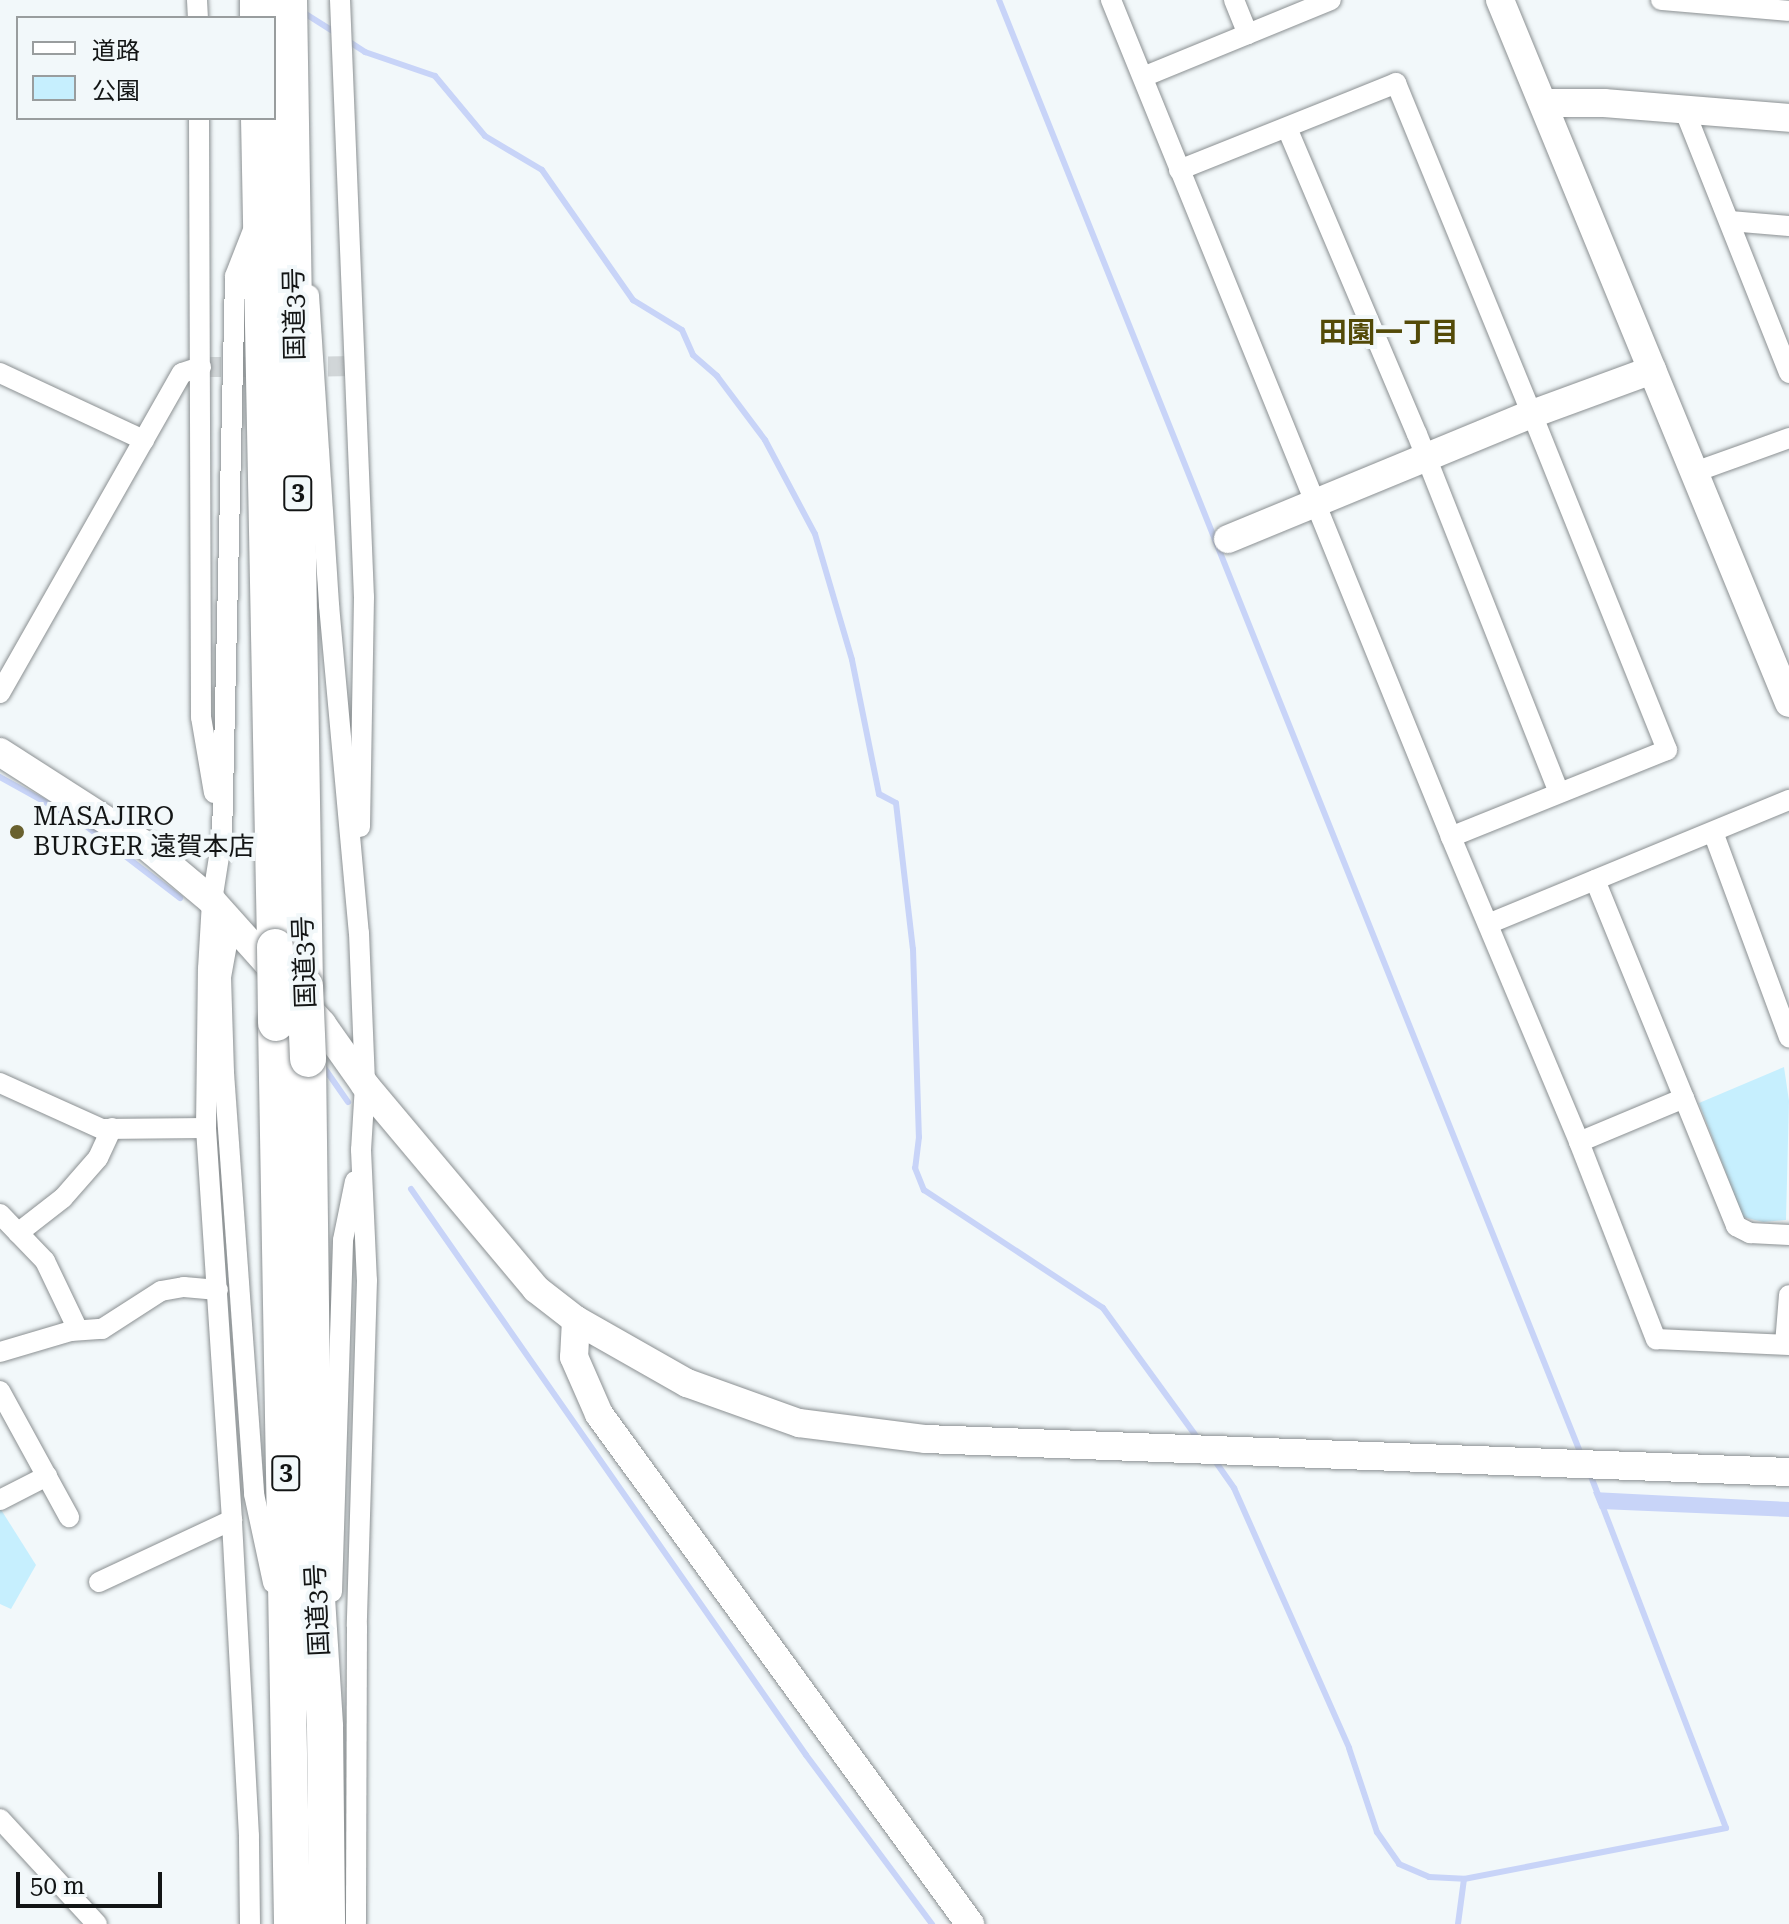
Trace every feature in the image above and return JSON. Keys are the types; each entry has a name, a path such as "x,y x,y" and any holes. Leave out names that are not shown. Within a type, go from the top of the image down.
{"highway":[{"name":"国道3号","path":"289,0 314,1550 325,1727 327,1924"},
{"name":"国道3号","path":"259,120 292,1924"}],"street":[{"path":"340,0 364,597 359,933"},
{"path":"1111,0 1451,837 1579,1142 1656,1339 1787,1345 1789,1295"},
{"path":"1234,0 1248,34"},
{"path":"1143,77 1331,0"},
{"path":"1500,0 1789,703"},
{"path":"1661,0 1718,2 1789,11"},
{"path":"1179,170 1396,83 1532,414 1667,750 1451,837"},
{"path":"1544,103 1684,109 1789,118"},
{"path":"1684,109 1730,221 1779,320 1789,373"},
{"path":"199,120 201,717 222,838"},
{"path":"1287,128 1425,457 1559,792"},
{"path":"293,160 313,330 329,605 359,933 365,1085 361,1150 367,1280 357,1626 356,1924"},
{"path":"250,1924 249,1836 232,1520 206,1128 212,901 222,838 235,276 259,214"},
{"path":"1730,221 1789,226"},
{"path":"0,693 182,373 201,367"},
{"path":"1228,539 1532,414 1652,370"},
{"path":"0,373 144,440"},
{"path":"1692,473 1789,438"},
{"path":"0,752 145,845 212,901 322,1024 365,1085 536,1289 576,1320 687,1383 799,1423 942,1439 1789,1472"},
{"path":"1488,924 1789,800"},
{"path":"1713,832 1789,1037"},
{"path":"1595,880 1736,1226 1750,1233 1789,1235"},
{"path":"231,922 221,977 224,1073 253,1480 288,1653"},
{"path":"0,1083 102,1129 206,1128"},
{"path":"1579,1142 1684,1098"},
{"path":"18,1233 63,1198 98,1158 112,1128"},
{"path":"325,1727 343,1240 361,1150"},
{"path":"0,1214 45,1261 78,1330"},
{"path":"0,1352 78,1330 102,1329 161,1291 184,1287 218,1290"},
{"path":"576,1320 574,1357 599,1414 970,1924"},
{"path":"0,1391 69,1517"},
{"path":"0,1500 47,1476"},
{"path":"99,1582 232,1520"},
{"path":"0,1819 97,1924"}],"green space":[{"path":"1784,1067 1789,1101 1786,1220 1763,1222 1743,1217 1699,1103"},
{"path":"0,1508 36,1565 11,1609 0,1604"}],"shaded area":[{"path":"1593,1492 1789,1502 1789,1517 1600,1509"}],"waterway":[{"path":"999,0 1581,1454"},
{"path":"301,11 336,33"},
{"path":"345,39 365,52 435,76 485,136 542,170 633,300 682,330 693,355 717,376 765,440 815,534 852,660 879,794 896,803 913,949 919,1137 915,1168 924,1190 1103,1308 1199,1440"},
{"path":"0,777 81,822 180,898"},
{"path":"323,1066 348,1102"},
{"path":"411,1189 806,1755 932,1924"},
{"path":"1213,1458 1234,1488 1349,1748 1377,1832 1399,1864 1429,1877 1464,1879 1726,1828 1589,1472"},
{"path":"1458,1924 1464,1879"}],"tunnel":[{"path":"298,367 354,366"},
{"path":"201,367 250,367"}],"place":[{"name":"MASAJIRO BURGER 遠賀本店","path":"17,832"}],"district":[{"name":"田園一丁目","path":"1389,333"}]}
